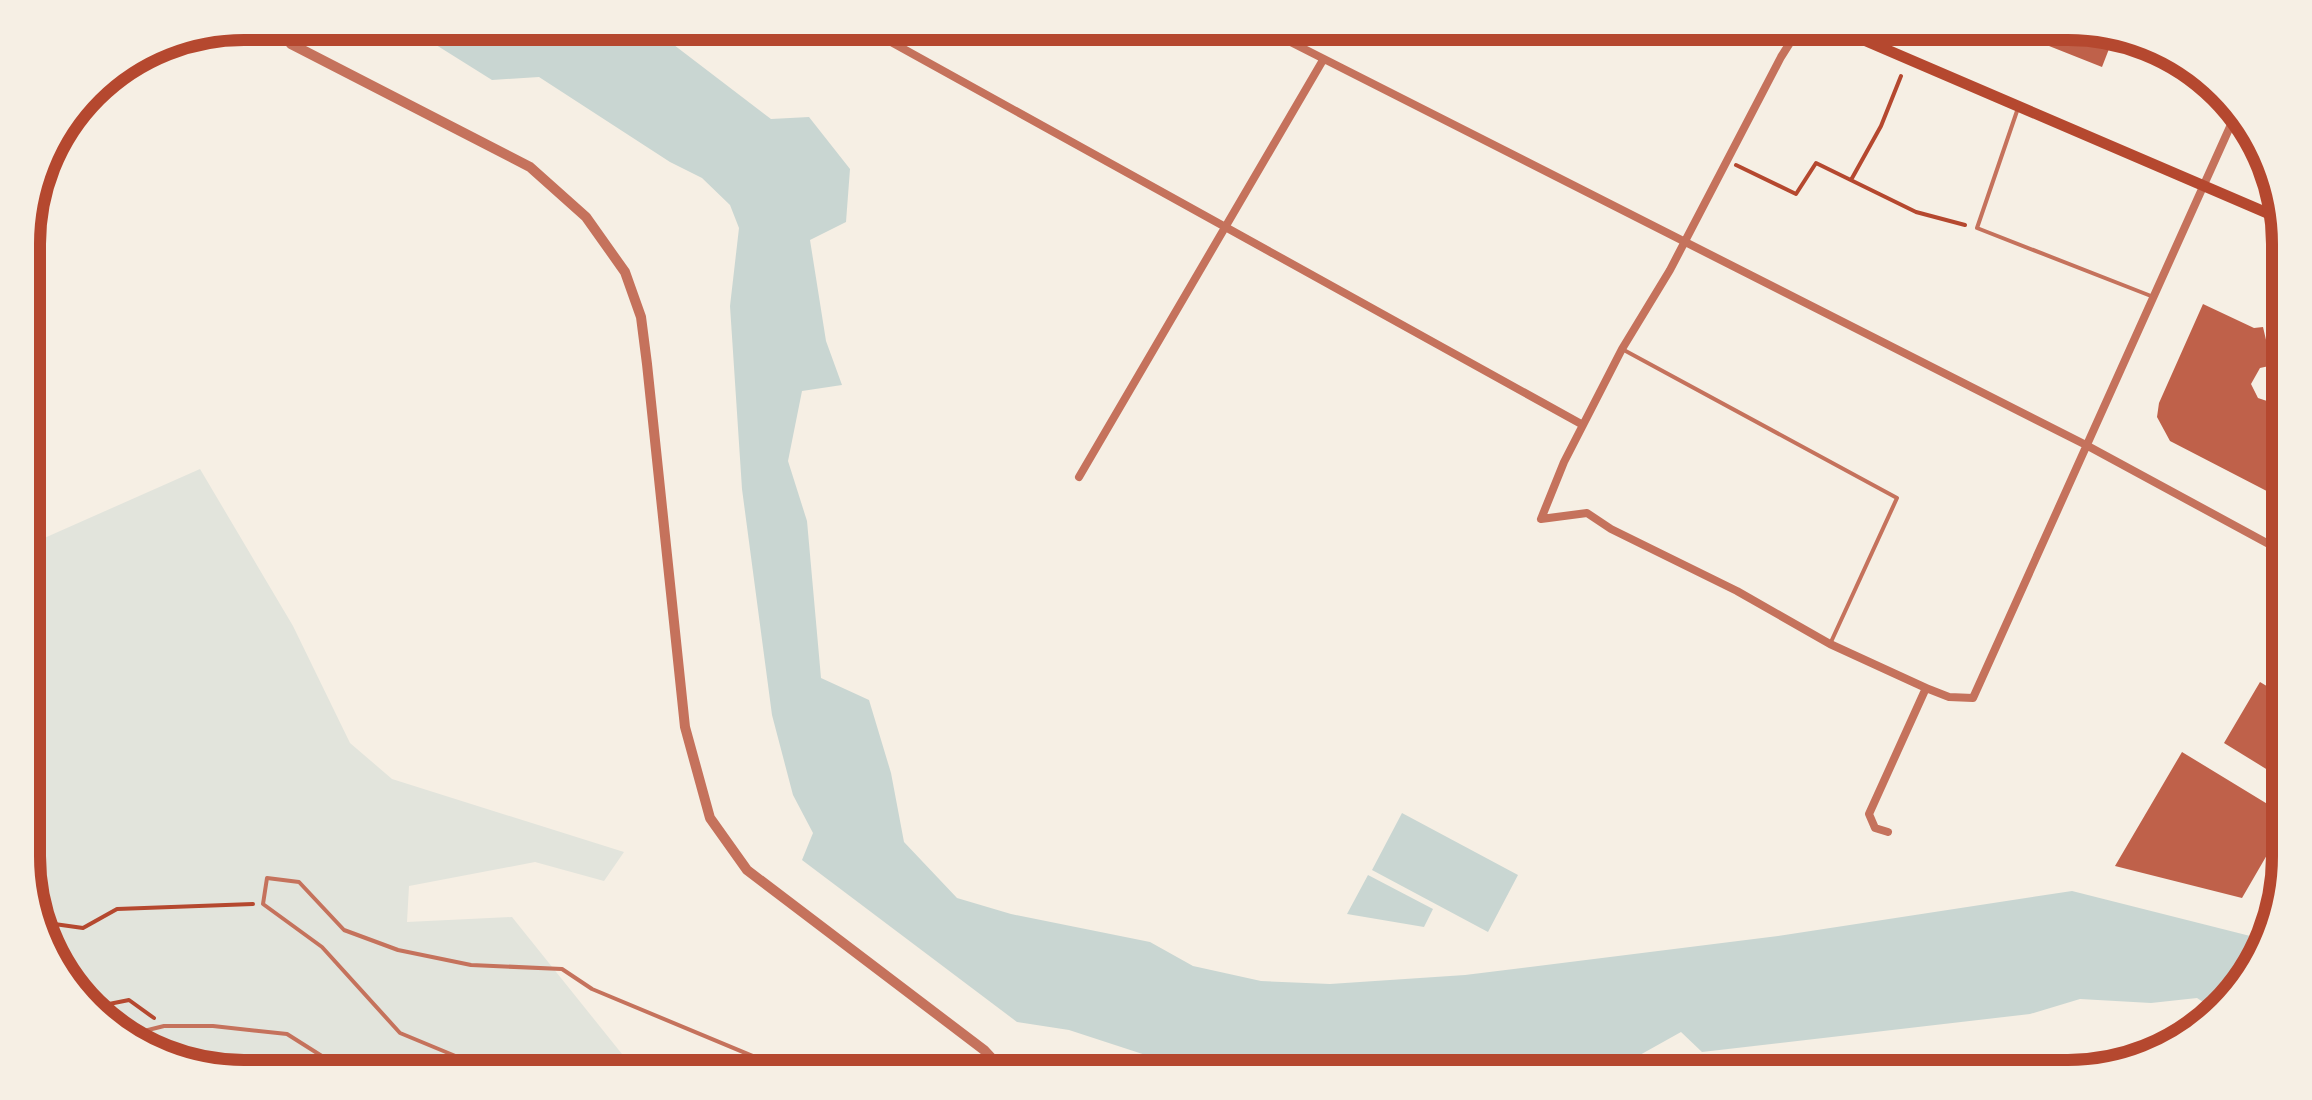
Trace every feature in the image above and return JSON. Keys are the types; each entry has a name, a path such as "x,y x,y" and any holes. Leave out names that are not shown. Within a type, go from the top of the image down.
{"main road":[{"path":"1864,40 2269,214"}],"street":[{"path":"288,40 530,166 586,217 625,272 643,332 685,727 710,818 746,870 994,1060"},
{"path":"888,40 1582,426"},
{"path":"1285,40 2086,445 2272,546"},
{"path":"1791,40 1670,270 1622,349 1540,519 1587,513 1611,529 1737,590 1830,644 1949,696 1973,698 2232,122"},
{"path":"1079,477 1323,60"},
{"path":"1888,832 1875,828 1870,814 1926,688"}],"lane":[{"path":"2019,107 1978,228 2153,297"},
{"path":"1622,349 1897,498 1830,644"},
{"path":"464,1060 400,1033 322,948 262,904 267,878 299,882 344,930 398,950 470,965 562,969 592,989 762,1060"},
{"path":"140,1032 164,1026 213,1026 287,1034 327,1060"}],"path":[{"path":"1850,180 1881,126 1901,76"},
{"path":"1728,161 1796,194 1816,163 1916,212 1978,228"},
{"path":"52,924 83,928 117,909 262,904"},
{"path":"105,1005 129,1000 164,1026"}],"shaded area":[{"path":"428,40 667,40 771,119 809,117 850,169 846,222 810,240 826,341 842,385 802,391 788,461 807,521 821,678 869,700 891,773 904,842 957,898 1011,914 1150,942 1193,966 1261,981 1330,984 1465,975 1778,936 2072,891 2255,937 2251,946 2238,969 2207,1005 2197,998 2151,1003 2080,999 2030,1014 1702,1052 1681,1032 1631,1060 1161,1060 1069,1030 1017,1022 802,860 813,833 793,795 772,715 742,489 730,306 739,228 730,205 702,178 670,162 539,77 492,80"},
{"path":"200,469 293,626 350,743 392,779 624,852 604,881 535,862 409,886 407,922 512,917 627,1060 217,1058 166,1044 120,1018 82,980 67,958 47,909 42,883 40,540"},
{"path":"1402,813 1518,875 1488,932 1372,870"},
{"path":"1368,875 1433,909 1424,927 1347,914"}],"building":[{"path":"2034,40 2111,45 2102,67"},
{"path":"2203,304 2254,328 2263,327 2272,365 2260,368 2251,384 2258,398 2272,403 2272,494 2170,441 2157,417 2159,403"},
{"path":"2260,682 2272,689 2272,773 2224,743"},
{"path":"2182,752 2272,807 2272,846 2242,898 2115,866"}]}
